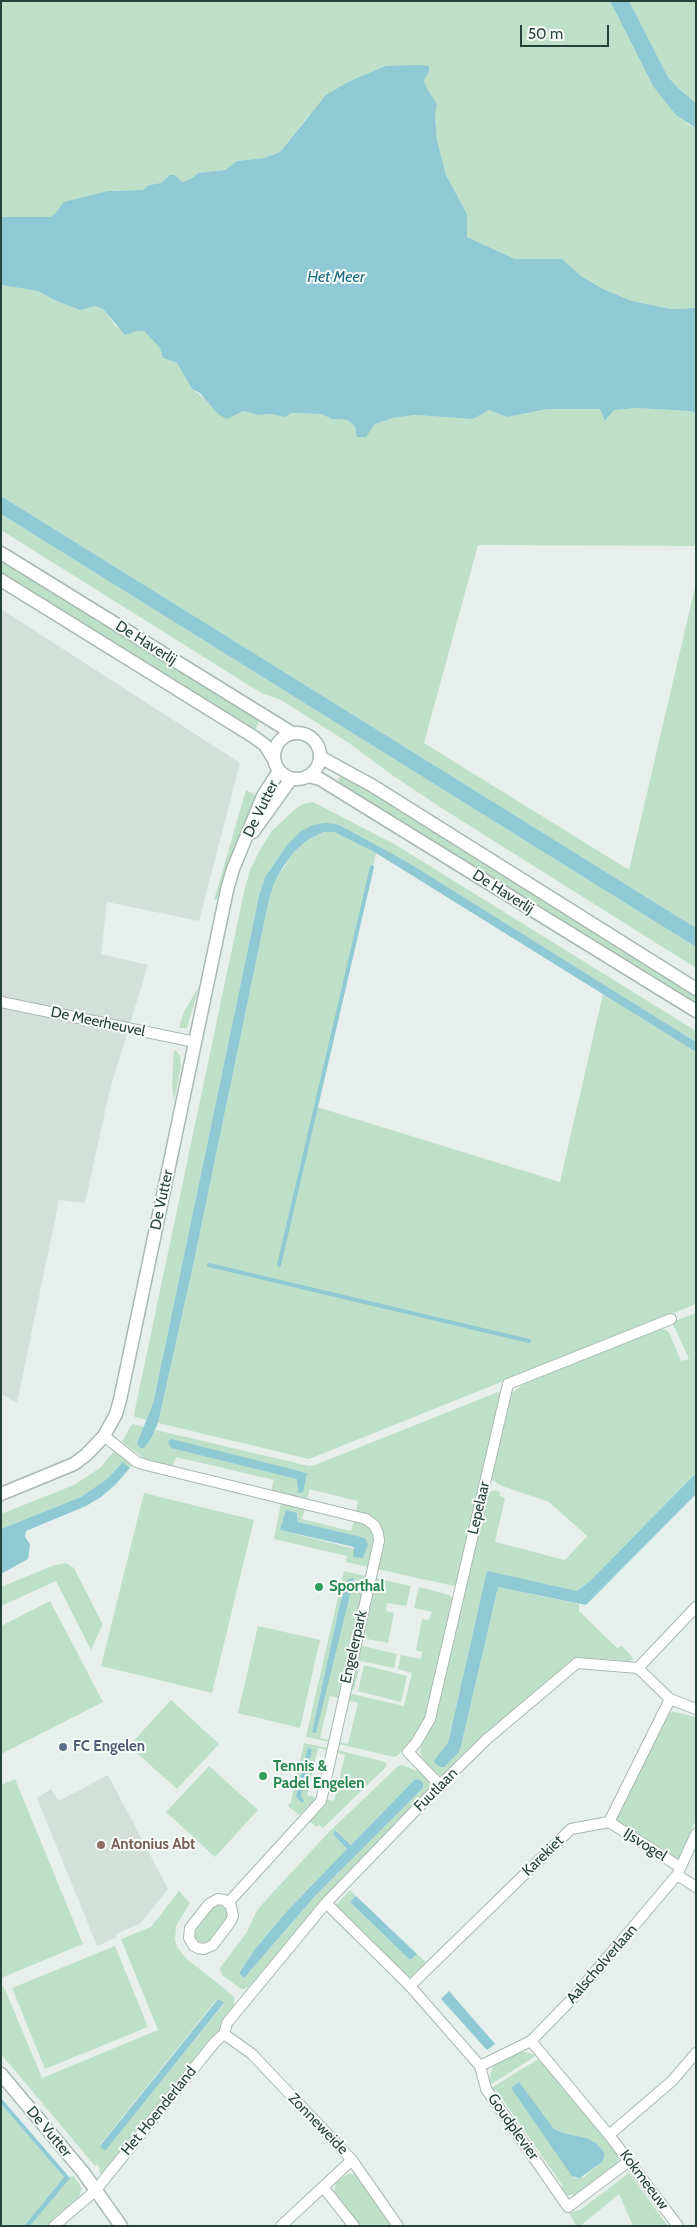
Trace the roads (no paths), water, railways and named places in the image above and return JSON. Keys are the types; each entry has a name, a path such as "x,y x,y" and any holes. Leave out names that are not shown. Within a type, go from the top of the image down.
{"street":[{"name":"De Haverlij","path":"1,553 292,733"},
{"name":"De Haverlij","path":"1,580 254,737 265,745 273,758"},
{"path":"292,733 306,734 312,738 320,750 320,757 315,771 300,779 292,779 279,771 273,758 278,742 284,736 292,733"},
{"name":"De Haverlij","path":"320,757 373,786 696,989"},
{"name":"De Vutter","path":"1,1494 74,1464 86,1455 104,1436 116,1414 227,890 263,796 279,771"},
{"name":"De Haverlij","path":"308,776 320,779 696,1011"},
{"name":"De Vutter","path":"243,846 292,779"},
{"name":"De Meerheuvel","path":"1,1002 195,1042"},
{"name":"Lepelaar","path":"440,1785 408,1752 430,1720 508,1384 671,1319"},
{"name":"Engelerpark","path":"104,1436 137,1462 366,1519 374,1525 378,1533 379,1541 321,1801 228,1902"},
{"path":"696,1607 638,1668 670,1699 696,1709"},
{"name":"Fuutlaan","path":"224,2034 227,2023 326,1904 440,1785 488,1739 577,1663 638,1668"},
{"path":"609,1822 670,1699"},
{"name":"IJsvogel","path":"609,1822 696,1886"},
{"name":"Karekiet","path":"410,1986 571,1830 609,1822"},
{"name":"Aalscholverlaan","path":"480,2066 531,2041 573,1998 678,1871 696,1834"},
{"path":"214,1900 228,1902 233,1910 232,1921 209,1948 204,1949 194,1946 188,1933 200,1916 214,1900"},
{"name":"Goudplevier","path":"326,1904 410,1986 480,2066 486,2089 568,2207 629,2161"},
{"name":"Zonneweide","path":"224,2034 252,2054 352,2160 398,2226"},
{"name":"Het Hoenderland","path":"54,2226 95,2191 215,2042 224,2034"},
{"path":"531,2041 609,2135 672,2081 696,2053"},
{"name":"De Vutter","path":"1,2074 83,2172 121,2226"},
{"name":"Kokmeeuw","path":"609,2135 678,2226"},
{"path":"281,2226 352,2160"},
{"path":"323,2187 354,2226"}],"water":[{"path":"610,1 629,1 668,77 696,103 696,128 676,115 653,86"},
{"name":"Het Meer","path":"386,66 429,66 429,72 424,80 426,87 437,104 435,115 437,140 446,175 467,214 467,237 515,259 562,259 581,276 603,289 632,301 671,309 696,308 696,413 636,408 614,410 605,421 600,409 548,409 507,417 489,410 473,419 415,415 393,418 375,424 366,437 357,437 355,426 347,420 332,419 321,414 291,413 285,417 271,414 258,415 243,411 227,419 218,414 200,393 192,389 177,363 163,358 160,348 144,331 125,335 103,309 95,306 80,310 54,300 38,291 1,285 1,217 50,217 54,215 64,202 108,191 143,190 149,185 161,183 170,175 175,175 182,182 191,179 198,173 225,170 237,161 264,158 280,152 326,95 350,81"},
{"path":"1,496 696,928 696,947 1,514"},
{"path":"336,824 347,829 409,863 696,1042 696,1052 376,853 334,832 323,832 306,841 294,852 283,867 274,883 269,899 194,1261 158,1423 152,1437 144,1448 140,1448 137,1443 153,1404 259,896 265,877 287,845 300,832 313,825"},
{"path":"171,1439 307,1473 303,1492 298,1493 297,1479 171,1448 168,1442"},
{"path":"123,1462 130,1468 101,1497 86,1506 26,1531 25,1537 30,1544 28,1559 1,1574 1,1529 81,1497 107,1479"},
{"path":"696,1473 696,1494 586,1605 498,1587 459,1752 444,1767 436,1764 434,1761 448,1743 487,1571 577,1591 590,1581"},
{"path":"286,1510 297,1513 298,1522 365,1538 368,1544 363,1558 353,1557 354,1547 280,1530"},
{"path":"354,1578 316,1733 312,1732 340,1604 348,1579"},
{"path":"308,1747 312,1750 301,1796 304,1801 302,1803 296,1796"},
{"path":"415,1779 423,1783 423,1788 315,1896 244,1978 239,1973 255,1949 288,1910 347,1849 333,1834 335,1830 351,1845"},
{"path":"356,1896 417,1954 410,1960 350,1902"},
{"path":"449,1991 495,2044 487,2050 441,1999"},
{"path":"218,1999 224,2003 105,2151 100,2146"},
{"path":"519,2082 554,2129 586,2138 596,2143 604,2152 602,2162 580,2178 572,2176 511,2088"},
{"path":"1,2098 70,2178 30,2226 24,2226 64,2177 1,2104"}],"waterway":[{"path":"279,1265 372,867"},
{"path":"209,1265 529,1341"}],"place":[{"name":"Sporthal","path":"319,1587"},
{"name":"FC Engelen","path":"63,1747"},
{"name":"Tennis & Padel Engelen","path":"263,1776"},
{"name":"Antonius Abt","path":"101,1845"}]}
